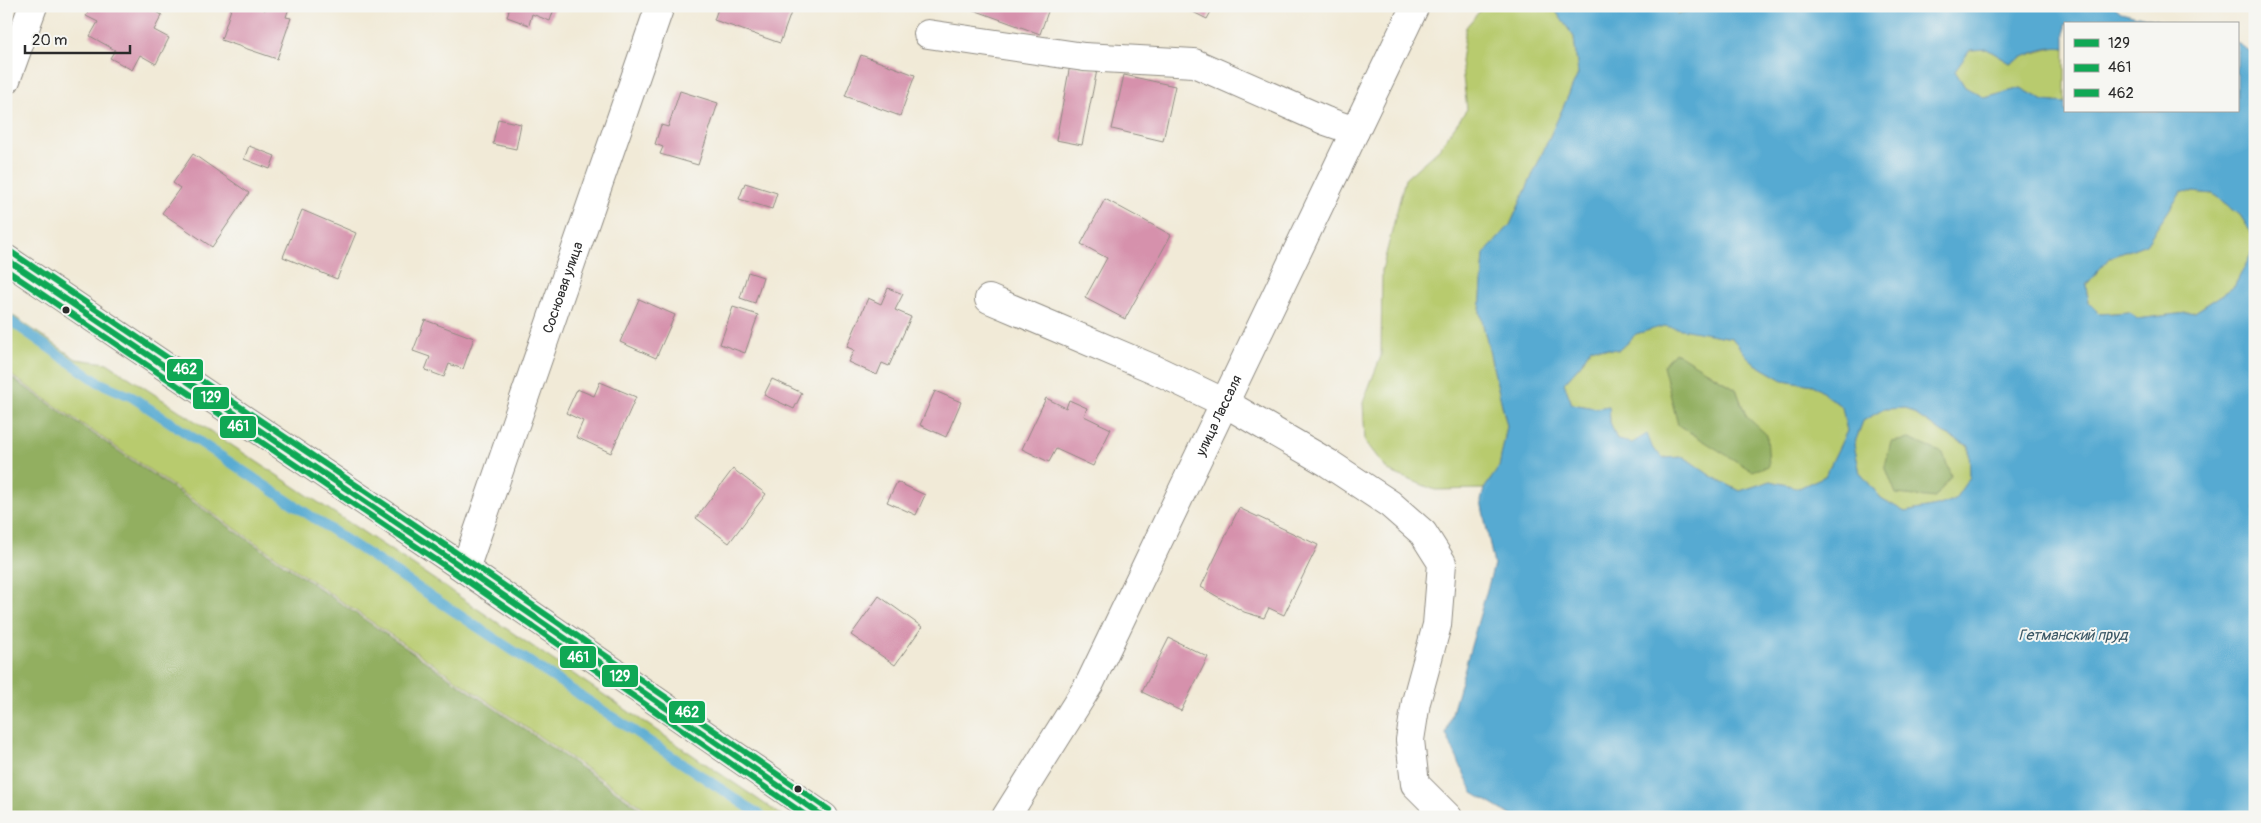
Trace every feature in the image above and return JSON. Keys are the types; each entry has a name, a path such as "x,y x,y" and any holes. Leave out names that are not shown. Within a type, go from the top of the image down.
{"street":[{"path":"6,80 33,6"},
{"name":"Сосновая улица","path":"465,569 660,6"},
{"name":"улица Лассаля","path":"1006,817 1090,683 1415,6"},
{"path":"928,34 1084,57 1194,63 1326,121 1355,131"},
{"path":"6,259 465,569 824,817"},
{"path":"989,299 1154,369 1225,403 1328,463 1390,504 1423,533 1442,563 1437,625 1416,702 1410,740 1415,784 1448,817"}],"green space":[{"path":"1484,6 1557,6 1555,10 1574,37 1578,74 1510,225 1484,255 1480,312 1507,426 1499,468 1484,489 1435,490 1388,471 1365,441 1363,402 1381,356 1382,270 1405,179 1439,149 1467,109 1461,61 1466,27"},
{"path":"1669,6 1706,6 1677,14"},
{"path":"2056,47 2064,48 2064,103 2044,101 2021,88 1985,98 1965,87 1955,71 1970,50 1987,49 2010,63 2027,55"},
{"path":"2182,191 2213,194 2240,215 2255,238 2255,247 2234,287 2195,312 2137,319 2130,312 2100,314 2088,302 2086,285 2109,258 2146,244"},
{"path":"6,311 76,359 107,363 395,553 784,817 657,817 6,372"},
{"path":"1664,325 1732,338 1752,362 1783,380 1813,385 1842,407 1847,431 1825,476 1799,488 1771,481 1740,491 1711,476 1684,457 1664,458 1653,449 1617,440 1610,422 1609,406 1595,408 1572,404 1564,383 1581,364 1591,347 1619,350 1636,334","holes":["1706,370 1736,389 1746,416"]},
{"path":"1675,352 1736,389 1746,416 1767,435 1769,466 1752,471 1678,425 1663,366"},
{"path":"6,374 653,817 6,817"},
{"path":"1906,408 1943,433 1969,446 1970,477 1954,500 1937,506 1905,512 1881,498 1860,473 1854,445 1863,421 1884,409"},
{"path":"1909,439 1943,453 1951,476 1935,498 1896,494 1885,466 1891,442"}],"water":[{"name":"Гетманский пруд","path":"1557,6 1669,6 1677,14 1706,6 2114,6 2121,12 2164,22 2064,22 2064,48 2044,49 2010,63 1987,49 1970,50 1955,71 1965,87 1985,98 2021,88 2044,101 2064,103 2064,112 2238,112 2238,44 2255,54 2255,238 2240,215 2213,194 2182,191 2146,244 2109,258 2086,285 2088,302 2100,314 2130,312 2137,319 2195,312 2234,287 2255,247 2255,817 1514,817 1473,793 1446,734 1494,565 1481,501 1484,489 1499,467 1507,426 1480,312 1484,254 1510,225 1578,74 1574,37 1555,10","holes":["1664,326 1732,338 1752,362 1783,380 1813,385 1842,407 1847,431 1825,476 1799,488 1771,481 1740,491 1711,476 1684,457 1664,458 1653,449 1647,434 1632,443 1617,440 1610,422 1609,406 1595,408 1572,404 1564,383 1581,364 1591,347 1619,350 1636,334","1906,408 1943,433 1969,446 1970,477 1954,500 1937,506 1905,512 1881,498 1860,473 1854,445 1863,421 1884,409"]}],"building":[{"path":"92,6 146,6 162,15 154,30 169,38 156,64 140,55 132,70 110,58 115,50 90,36 98,22 86,16"},
{"path":"232,6 255,6 265,10 266,6 289,8 286,17 291,18 277,59 221,40"},
{"path":"510,6 555,6 550,21 532,14 529,25 507,17"},
{"path":"719,6 793,7 780,43 714,20"},
{"path":"867,6 879,6 878,10"},
{"path":"963,6 1050,6 1040,34"},
{"path":"1181,6 1214,6 1207,19"},
{"path":"861,55 915,75 900,116 845,96"},
{"path":"1070,65 1097,70 1082,145 1056,140"},
{"path":"1124,75 1175,86 1163,141 1112,129"},
{"path":"680,91 718,103 698,165 660,154 663,147 655,144 661,125 668,127"},
{"path":"498,119 521,124 516,149 493,144"},
{"path":"249,146 275,156 270,169 244,159"},
{"path":"193,154 249,193 212,247 162,213 180,188 173,183"},
{"path":"745,183 777,193 772,209 739,199"},
{"path":"1105,199 1171,235 1125,319 1085,298 1107,258 1081,244"},
{"path":"302,210 356,233 337,279 283,257"},
{"path":"748,272 763,277 755,303 740,298"},
{"path":"888,288 903,294 895,310 911,317 889,366 882,363 877,375 848,362 854,350 847,347 868,298 881,304"},
{"path":"639,299 675,315 656,358 620,342"},
{"path":"733,307 758,315 745,353 720,344"},
{"path":"425,320 474,338 463,369 449,364 444,377 425,370 430,357 413,351"},
{"path":"772,379 802,393 794,409 764,395"},
{"path":"600,382 636,397 611,453 576,437 583,421 566,413 577,389 594,396"},
{"path":"935,391 961,402 946,437 920,425"},
{"path":"1046,398 1066,408 1069,400 1087,408 1084,416 1111,429 1093,466 1056,449 1049,462 1022,449"},
{"path":"733,469 766,494 729,543 696,518"},
{"path":"897,482 925,495 916,515 887,502"},
{"path":"1239,508 1318,545 1284,615 1269,608 1264,618 1244,612 1201,587"},
{"path":"879,596 922,627 895,665 851,635"},
{"path":"1169,638 1208,657 1181,711 1142,692"}],"waterway":[{"path":"6,318 98,382 132,397 763,817"}],"transit line":[{"name":"462","path":"11,252 470,562 829,810"},
{"name":"129","path":"6,259 465,569 824,817"},
{"name":"461","path":"6,270 460,576 808,817"}]}
